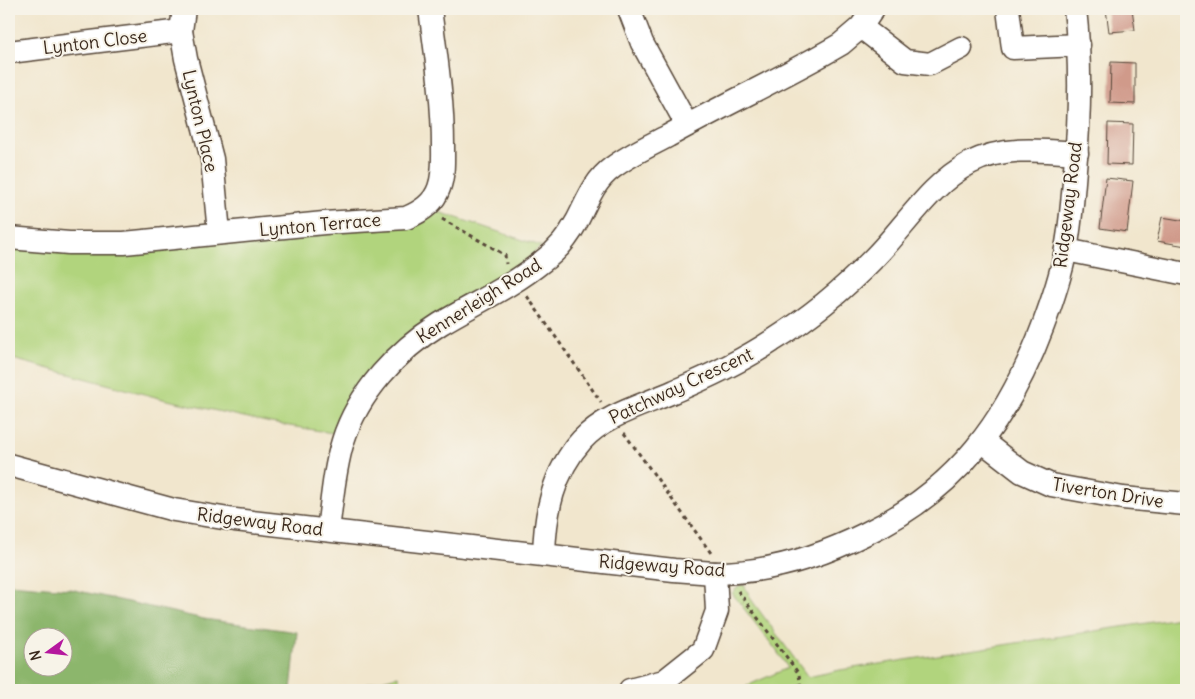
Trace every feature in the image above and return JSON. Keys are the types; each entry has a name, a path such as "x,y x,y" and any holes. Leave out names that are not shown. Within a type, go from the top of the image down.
{"street":[{"name":"Lynton Place","path":"184,9 181,31 186,59 212,159 219,233"},
{"path":"424,209 436,196 440,187 442,171 442,100 430,9"},
{"path":"629,9 642,43 687,125"},
{"path":"1008,9 1013,48 1079,45"},
{"name":"Ridgeway Road","path":"9,465 174,510 271,525 674,570 720,572 779,565 839,546 897,517 933,492 951,476 982,441 1009,402 1023,376 1050,307 1066,250 1077,153 1079,45 1075,9"},
{"path":"867,18 905,61 930,64 961,48"},
{"name":"Kennerleigh Road","path":"328,530 336,465 343,439 357,411 392,361 423,335 516,281 546,260 574,227 591,192 610,169 687,125 825,54 853,35 867,18"},
{"name":"Lynton Close","path":"9,52 181,31"},
{"name":"Patchway Crescent","path":"544,555 549,504 560,472 572,452 594,429 612,418 713,374 786,332 840,289 891,240 931,191 945,178 969,163 1000,152 1038,150 1077,153"},
{"name":"Lynton Terrace","path":"9,238 105,244 324,223 406,218 424,209"},
{"path":"1066,250 1186,274"},
{"name":"Tiverton Drive","path":"982,441 1022,472 1051,485 1123,498 1186,504"},
{"path":"630,690 664,681 703,650 717,612 720,572"}],"path":[{"path":"424,209 505,255 506,266 516,281 720,572 799,674 801,690"}],"green space":[{"path":"433,210 541,246 523,263 445,313 339,434 271,423 163,399 9,358 9,245"},
{"path":"9,584 70,589 204,619 297,632 291,690 9,690"},
{"path":"740,585 744,585 753,602 808,677 840,670 1186,617 1186,690 737,690 788,668 732,593"},
{"path":"398,676 402,690 344,690"}],"building":[{"path":"1106,9 1132,9 1135,30 1109,32"},
{"path":"1111,62 1135,63 1135,104 1110,103"},
{"path":"1108,123 1133,124 1132,165 1107,164"},
{"path":"1106,178 1133,181 1127,232 1100,228"},
{"path":"1162,217 1186,221 1186,246 1157,241"}]}
